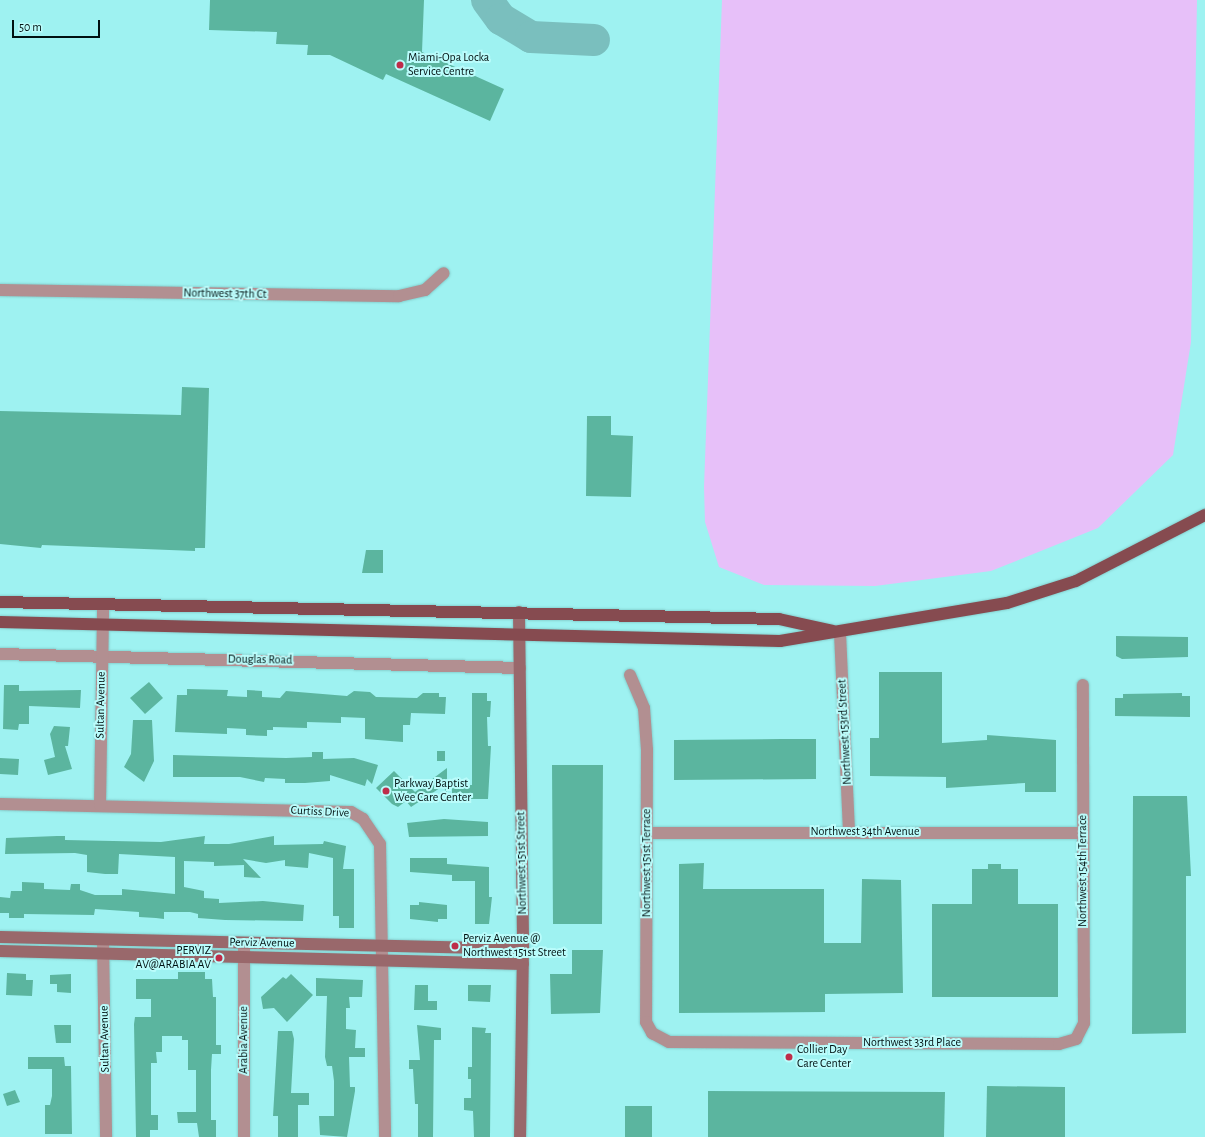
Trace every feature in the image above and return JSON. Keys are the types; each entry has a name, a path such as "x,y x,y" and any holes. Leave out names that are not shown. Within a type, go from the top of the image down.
{"main road":[{"path":"0,622 780,641 840,633 1007,603 1076,581 1205,514"},
{"path":"0,602 519,612 779,619 840,633"}],"street":[{"name":"Northwest 37th Ct","path":"0,290 399,296 425,290 444,273"},
{"name":"Sultan Avenue","path":"100,805 103,604"},
{"name":"Northwest 151st Street","path":"519,612 523,949 520,1137"},
{"name":"Northwest 153rd Street","path":"840,633 849,831"},
{"name":"Douglas Road","path":"0,654 520,668"},
{"name":"Northwest 151st Terrace","path":"630,675 644,708 648,833 646,1022 652,1033 669,1042"},
{"name":"Northwest 154th Terrace","path":"1059,1044 1076,1039 1084,1023 1082,833 1083,685"},
{"name":"Curtiss Drive","path":"0,804 100,805 351,812 371,828 380,844 385,1137"},
{"name":"Northwest 34th Avenue","path":"648,833 849,831 1082,833"},
{"name":"Perviz Avenue","path":"0,937 523,949"},
{"name":"Sultan Avenue","path":"103,940 106,1137"},
{"name":"Arabia Avenue","path":"244,943 244,1137"},
{"name":"Perviz Avenue","path":"0,951 103,955 523,964"},
{"name":"Northwest 33rd Place","path":"669,1042 1059,1044"}],"shaded area":[{"path":"722,0 1197,0 1191,342 1173,455 1098,528 991,571 875,586 764,585 719,567 705,522 704,487"}],"building":[{"name":"Miami-Opa Locka Service Centre","path":"210,0 424,0 422,52 504,89 490,121 386,74 383,80 330,55 307,55 308,45 276,44 277,32 209,30"},
{"path":"182,387 209,388 205,548 195,548 195,551 42,545 41,548 0,544 0,411 181,415"},
{"path":"587,416 611,416 611,435 633,436 631,497 586,496"},
{"path":"366,550 383,550 383,573 362,573"},
{"path":"1116,636 1188,637 1188,657 1122,659 1116,656"},
{"path":"879,672 942,672 942,743 987,740 987,735 1056,740 1056,792 1025,792 1025,783 946,788 946,777 870,776 870,738 879,738"},
{"path":"149,682 163,698 145,714 130,698"},
{"path":"4,685 19,685 19,691 81,690 80,708 29,706 29,724 19,724 18,730 3,729"},
{"path":"187,689 228,690 227,696 247,697 247,690 262,691 262,697 280,698 286,691 347,696 354,691 370,692 376,697 417,698 423,693 439,693 439,697 446,697 445,714 411,713 410,725 403,725 403,742 365,739 365,718 341,717 341,723 307,722 307,728 273,727 273,730 267,730 267,736 246,735 246,729 227,728 227,734 175,732 177,695 187,695"},
{"path":"472,693 487,693 487,701 491,701 490,717 487,717 488,746 491,746 488,799 452,799 452,785 472,785"},
{"path":"1182,693 1182,696 1190,696 1190,717 1115,716 1115,698 1123,698 1123,694"},
{"path":"133,720 152,720 154,761 144,782 124,767 131,754"},
{"path":"54,726 70,727 68,746 65,746 72,769 48,775 44,760 55,757 50,734"},
{"path":"816,739 816,779 674,780 674,740"},
{"path":"437,751 445,751 445,761 437,761"},
{"path":"312,752 323,752 323,759 354,758 378,765 372,784 367,779 365,786 330,775 330,781 305,783 285,783 285,779 265,778 264,782 240,777 173,777 173,755 286,758 312,757"},
{"path":"0,758 19,759 18,775 0,774"},
{"path":"552,765 603,765 602,924 553,924"},
{"path":"447,768 447,793 443,786 411,807 406,801 398,807 392,804 376,788 394,771 415,792"},
{"path":"1133,796 1187,796 1191,876 1186,876 1186,1033 1132,1034"},
{"path":"444,819 488,822 488,836 409,837 407,823"},
{"path":"65,836 65,840 161,842 205,836 204,844 229,844 274,836 274,845 323,844 324,841 346,846 343,869 354,869 354,928 339,928 339,916 333,916 333,858 309,853 308,868 285,866 285,860 266,863 243,859 261,878 244,877 244,865 214,866 214,862 184,861 184,887 204,891 204,898 219,899 219,903 263,901 304,905 303,921 225,920 198,918 198,914 190,912 164,912 164,919 139,917 139,912 95,909 94,915 24,914 24,918 9,918 9,913 0,913 0,897 10,898 11,891 22,891 22,882 44,883 44,889 70,890 71,884 80,884 80,890 95,895 122,895 122,889 175,894 175,857 119,854 118,874 105,874 87,872 87,855 75,853 5,854 6,838"},
{"path":"410,858 447,858 447,864 489,867 489,897 492,897 489,924 475,924 475,881 452,881 452,875 410,872"},
{"path":"704,863 703,889 824,889 824,943 861,943 862,879 901,880 903,993 825,994 825,1012 679,1013 679,864"},
{"path":"988,864 1001,864 1001,869 1018,869 1018,904 1058,904 1058,997 932,997 932,904 972,904 972,869 988,869"},
{"path":"419,902 447,905 447,919 438,919 438,922 410,919 410,905 419,905"},
{"path":"572,950 603,950 600,1013 551,1014 550,974 572,974"},
{"path":"178,972 205,972 205,979 212,979 213,997 216,997 216,1045 221,1045 221,1054 212,1054 211,1070 211,1120 216,1120 216,1137 199,1137 197,1123 178,1123 177,1112 196,1112 196,1070 188,1070 188,1040 182,1040 182,1036 162,1036 162,1052 156,1052 157,1063 151,1063 151,1115 158,1115 158,1130 150,1130 150,1137 136,1137 134,1024 135,1017 151,1017 151,999 136,999 136,979 178,979"},
{"path":"7,973 26,974 26,980 33,980 32,996 6,995"},
{"path":"71,974 71,993 57,992 57,984 50,984 50,975"},
{"path":"291,974 313,995 287,1022 274,1008 263,1009 261,997 283,977 286,979"},
{"path":"316,978 363,980 362,997 349,997 350,1008 346,1008 346,1029 356,1030 355,1048 365,1048 365,1057 349,1057 350,1087 355,1087 355,1091 347,1137 320,1135 319,1116 334,1116 334,1081 332,1066 327,1066 325,1057 327,996 316,996"},
{"path":"415,985 428,985 428,1001 437,1001 437,1010 414,1010"},
{"path":"468,985 491,985 490,1002 468,1001"},
{"path":"54,1025 71,1025 71,1043 56,1043"},
{"path":"417,1025 441,1028 441,1040 434,1040 433,1137 418,1137 418,1104 415,1104 413,1069 409,1069 409,1060 420,1060"},
{"path":"472,1027 486,1028 485,1033 491,1033 490,1137 474,1137 473,1111 464,1110 464,1098 471,1098 471,1079 468,1079 468,1067 472,1067"},
{"path":"278,1031 292,1031 294,1039 291,1093 309,1093 309,1105 298,1105 298,1137 278,1137 278,1116 273,1116"},
{"path":"28,1057 64,1057 65,1066 71,1066 72,1134 45,1134 45,1105 50,1105 52,1096 52,1069 28,1069"},
{"path":"987,1086 1065,1087 1065,1137 986,1137"},
{"path":"15,1090 20,1102 7,1106 3,1094"},
{"path":"708,1091 945,1092 944,1137 708,1137"},
{"path":"625,1106 652,1106 652,1137 625,1137"}],"taxiway":[{"path":"487,0 501,19 531,37 594,40"}],"place":[{"name":"Miami-Opa Locka Service Centre","path":"400,65"},
{"name":"Parkway Baptist Wee Care Center","path":"386,791"},
{"name":"Perviz Avenue @ Northwest 151st Street","path":"455,946"},
{"name":"PERVIZ AV@ARABIA AV","path":"219,958"},
{"name":"Collier Day Care Center","path":"789,1057"}]}
